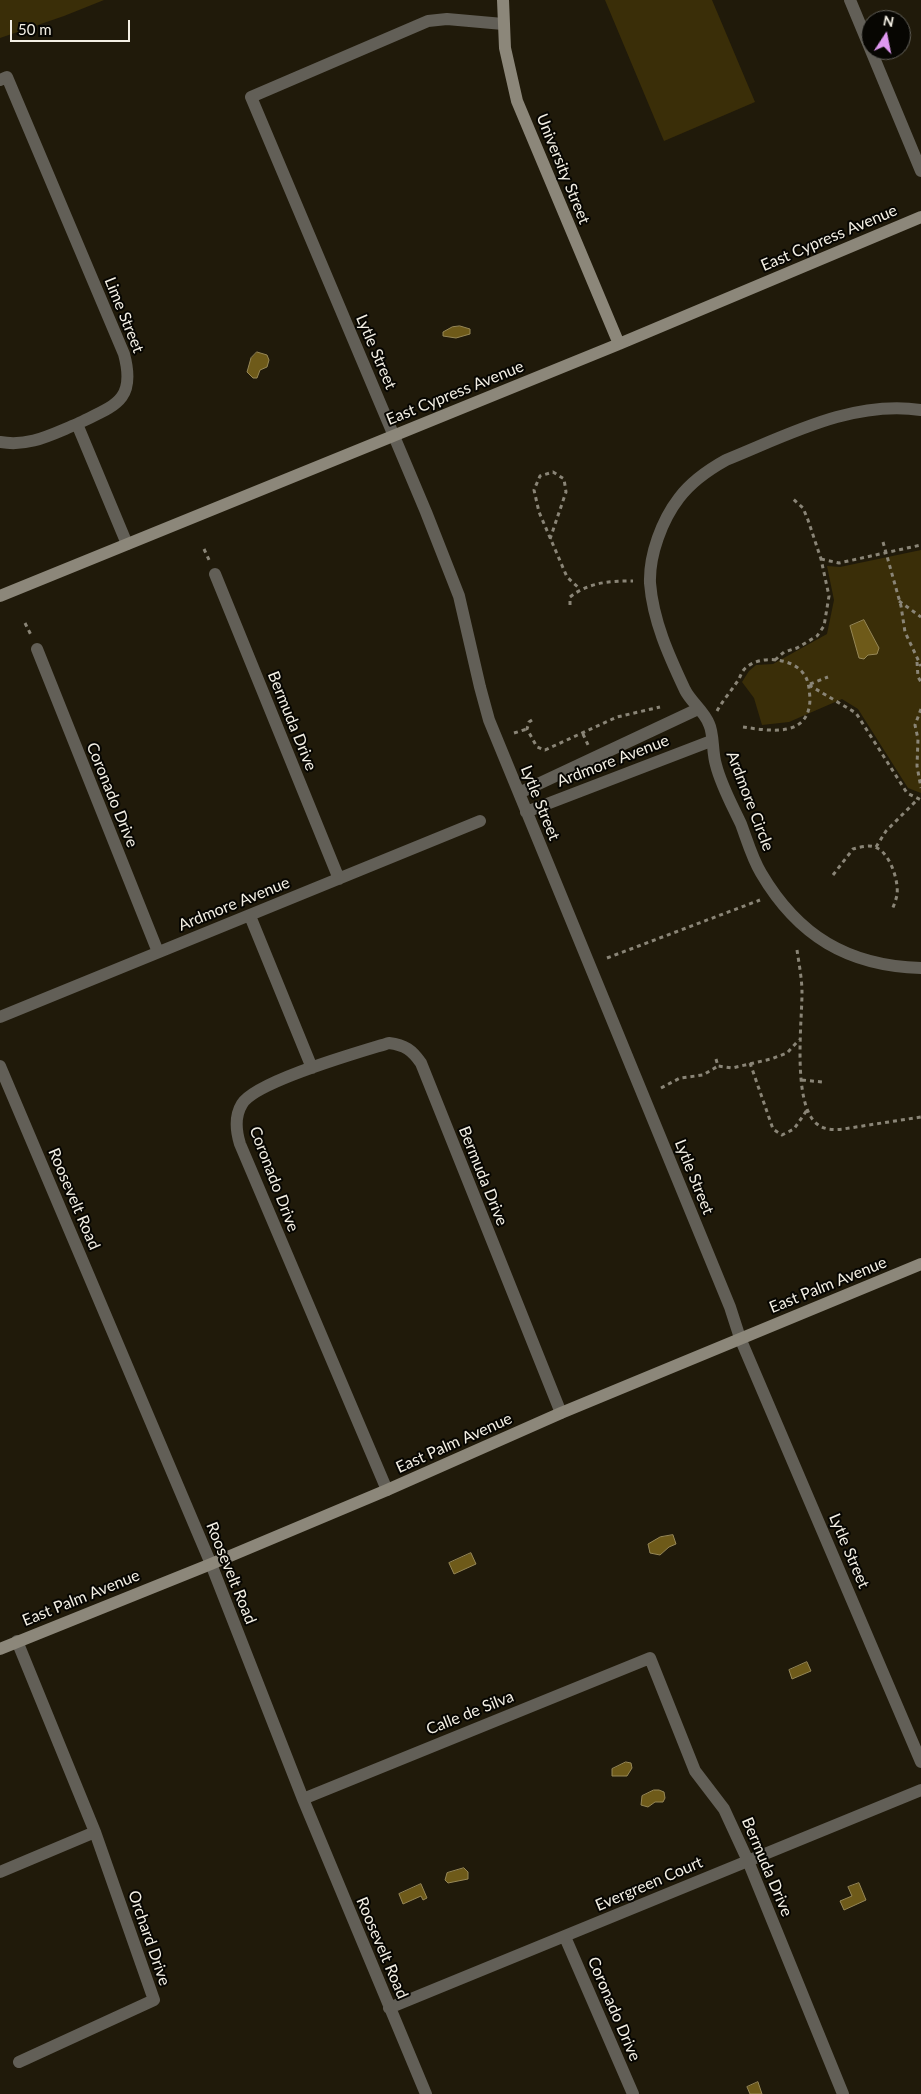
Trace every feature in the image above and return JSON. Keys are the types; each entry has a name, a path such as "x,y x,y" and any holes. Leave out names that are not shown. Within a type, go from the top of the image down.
{"main road":[{"name":"University Street","path":"503,0 503,24 511,79 518,101 618,344"},
{"name":"East Cypress Avenue","path":"0,596 618,344 921,216"},
{"name":"East Palm Avenue","path":"0,1649 211,1564 387,1490 561,1412 920,1266"}],"street":[{"path":"850,0 921,171"},
{"name":"Lytle Street","path":"503,24 447,19 428,21 250,97 394,435 459,596 487,712 526,812 730,1307 740,1338 921,1762"},
{"name":"Lime Street","path":"4,78 124,354 127,365 125,390 118,404 77,424"},
{"name":"Ardmore Circle","path":"921,410 889,408 858,412 800,430 726,460 694,481 678,498 659,535 652,562 650,581 659,628 686,693 709,724 716,765 760,872 788,911 811,934 843,952 880,965 921,968"},
{"path":"0,442 14,444 29,443 77,424 127,544"},
{"name":"Bermuda Drive","path":"216,574 339,879"},
{"name":"Coronado Drive","path":"37,649 158,952"},
{"name":"Ardmore Avenue","path":"519,793 698,709"},
{"name":"Ardmore Avenue","path":"526,812 711,741"},
{"name":"Ardmore Avenue","path":"0,1017 480,822"},
{"path":"250,916 312,1068"},
{"name":"Bermuda Drive","path":"312,1068 389,1043 400,1044 412,1051 421,1063 561,1412"},
{"name":"Roosevelt Road","path":"0,1066 211,1564 303,1799 426,2094"},
{"name":"Coronado Drive","path":"312,1068 250,1093 238,1111 236,1128 240,1144 387,1490"},
{"name":"Orchard Drive","path":"18,1641 95,1832 154,2000 19,2062"},
{"name":"Bermuda Drive","path":"650,1658 696,1771 724,1808 748,1861 844,2094"},
{"name":"Calle de Silva","path":"303,1799 650,1658"},
{"name":"Evergreen Court","path":"389,2008 921,1790"},
{"path":"0,1872 95,1832"},
{"name":"Coronado Drive","path":"565,1937 632,2094"}],"path":[{"path":"550,539 566,492 564,479 553,472 540,476 534,490 539,512 550,539 567,577 580,589"},
{"path":"774,660 784,652 797,648 817,636 824,626 829,596 821,559 804,508 791,497"},
{"path":"883,542 899,601 905,632 917,662 918,677 921,682"},
{"path":"821,559 839,563 921,545"},
{"path":"570,605 570,596 580,589 607,581 633,580"},
{"path":"899,601 921,617"},
{"path":"709,724 725,696 748,665 760,661 774,660 793,665 803,672 809,685 810,701 806,719 797,726 784,730 768,731 743,727"},
{"path":"917,662 921,666"},
{"path":"809,685 828,677"},
{"path":"809,685 856,713 907,793 919,800 886,831 876,847"},
{"path":"526,729 537,747 545,750 617,717 660,707"},
{"path":"921,709 915,724 918,739 917,766 921,788"},
{"path":"514,733 526,729 532,720"},
{"path":"583,734 590,750"},
{"path":"833,876 853,849 864,846 876,847 887,859 896,881 898,893 892,910"},
{"path":"607,958 760,900"},
{"path":"797,950 802,991 799,1067 807,1110 817,1124 831,1130 921,1117"},
{"path":"661,1088 680,1078 704,1074 718,1066 732,1068 788,1053 800,1040"},
{"path":"716,1059 718,1066"},
{"path":"750,1063 773,1129 782,1134 794,1129 807,1110"},
{"path":"802,1080 823,1082"}],"shaded area":[{"path":"0,0 104,0 0,38"},
{"path":"605,0 712,0 755,102 664,141"},
{"path":"460,326 470,329 470,334 456,338 443,336 443,332 452,327"},
{"path":"257,352 267,355 269,360 267,367 260,370 257,378 253,378 247,372 251,358"},
{"path":"921,550 921,793 908,788 858,709 842,699 789,722 762,725 754,698 742,682 749,671 756,665 773,664 827,634 834,600 827,566 840,567"},
{"path":"864,620 879,648 877,654 868,655 864,659 859,658 850,626"},
{"path":"673,1535 676,1544 660,1555 650,1553 648,1544 660,1537"},
{"path":"471,1553 476,1564 454,1574 449,1563"},
{"path":"807,1662 811,1671 792,1679 789,1670"},
{"path":"626,1762 631,1763 632,1768 627,1776 612,1776 612,1769"},
{"path":"654,1790 664,1792 665,1798 663,1802 655,1802 648,1807 641,1805 642,1796"},
{"path":"464,1868 468,1872 468,1879 448,1883 445,1880 447,1873"},
{"path":"859,1883 866,1900 844,1910 840,1901 852,1896 848,1887"},
{"path":"421,1884 427,1898 423,1900 421,1896 403,1904 399,1894"},
{"path":"758,2082 762,2094 750,2094 747,2087"}]}
